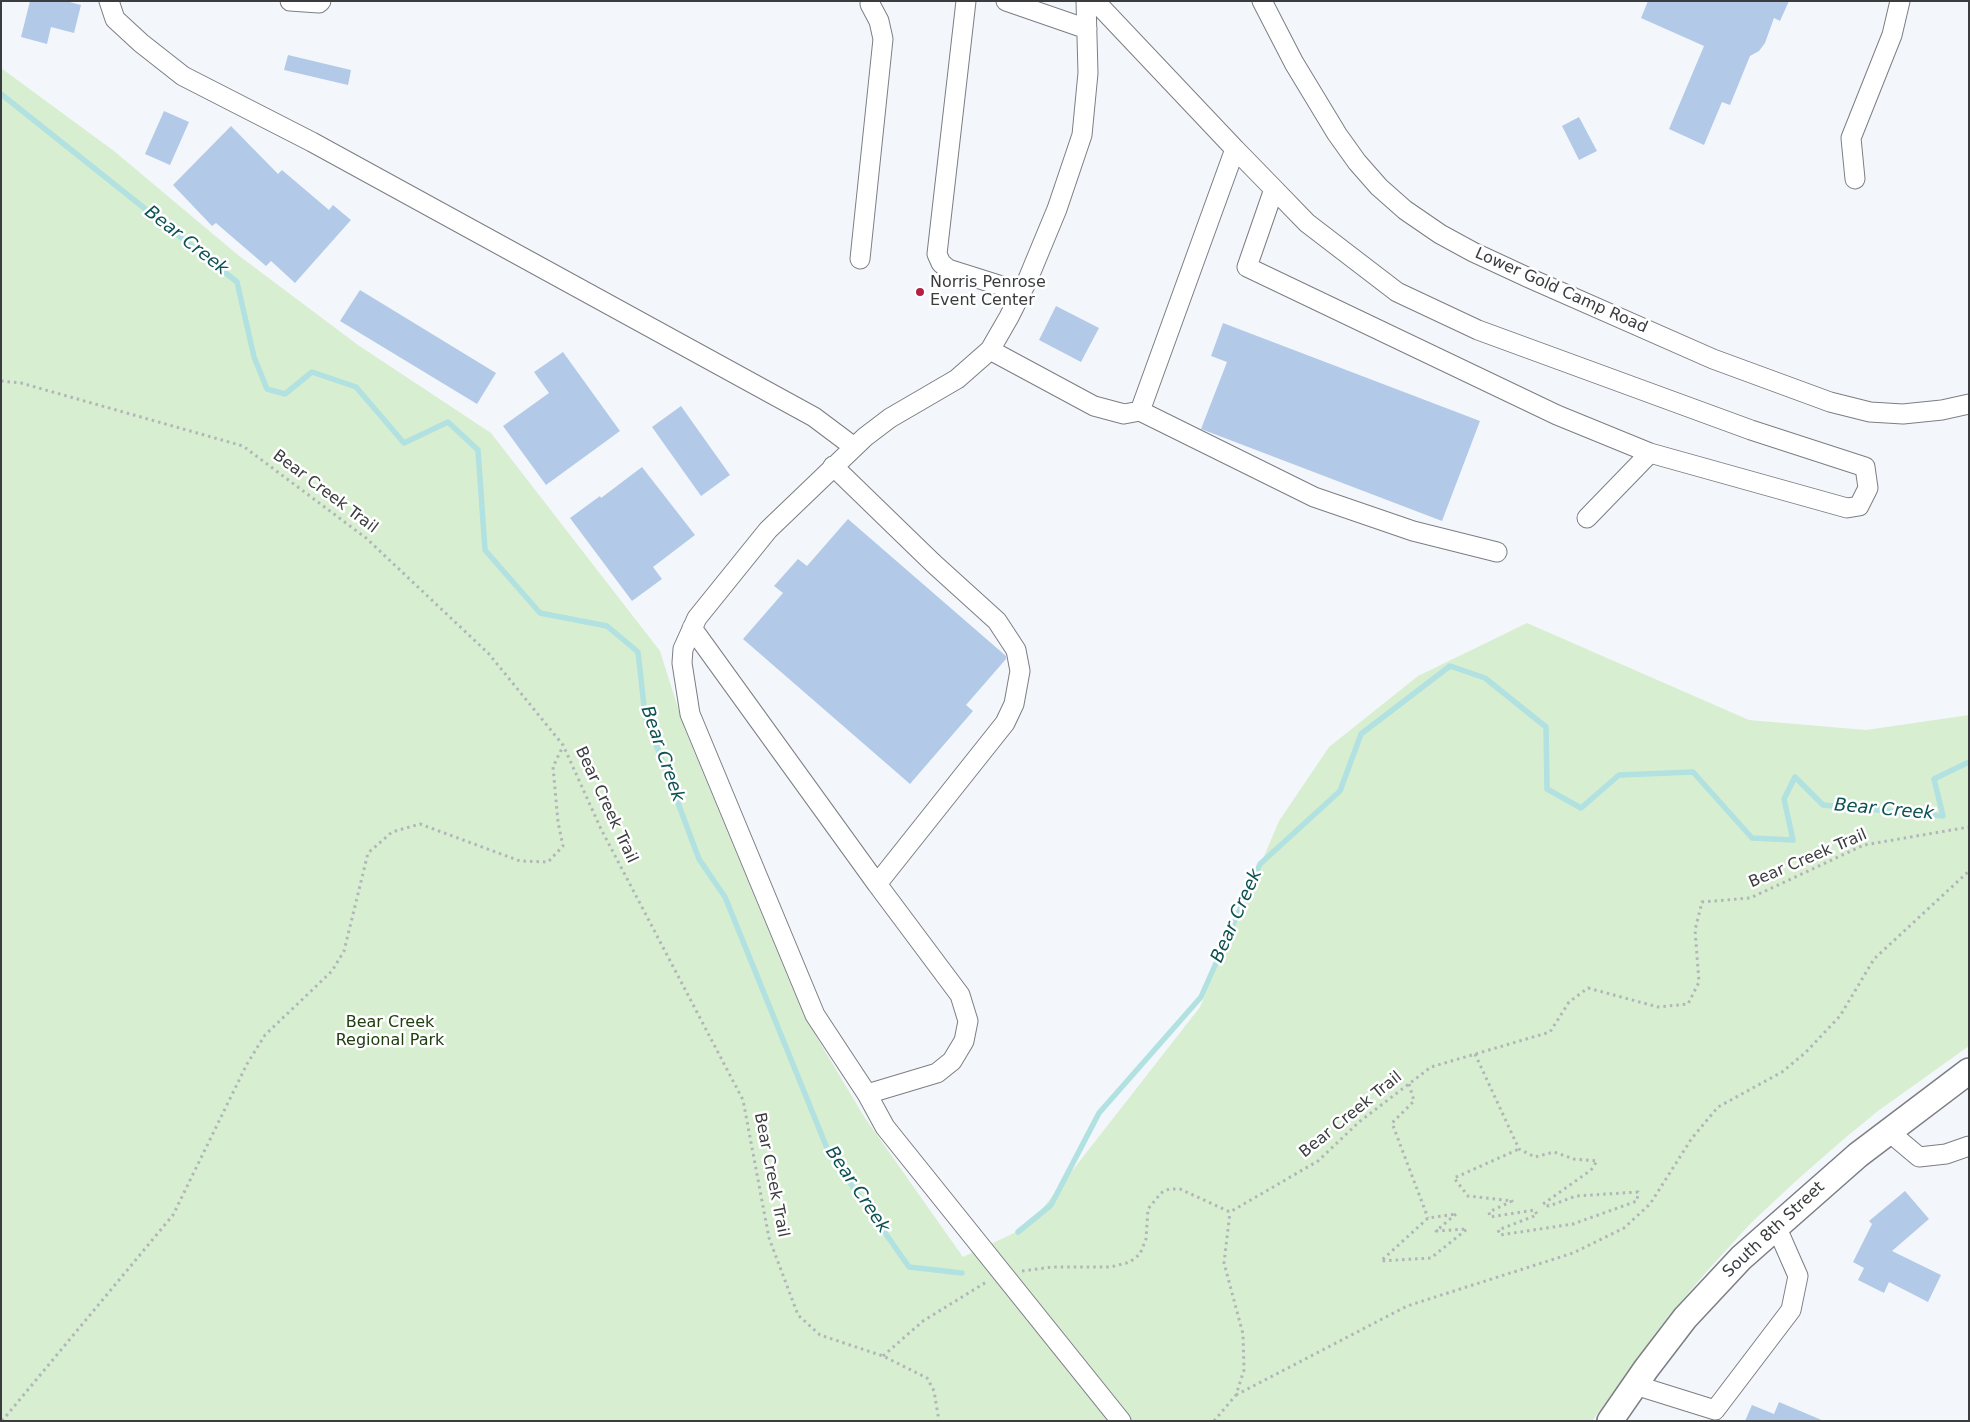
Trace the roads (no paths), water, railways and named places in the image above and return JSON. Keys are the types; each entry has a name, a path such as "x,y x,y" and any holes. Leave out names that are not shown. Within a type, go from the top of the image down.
{"main road":[{"name":"South 8th Street","path":"1610,1421 1685,1318 1741,1258 1850,1161 1888,1130 1969,1071"}],"street":[{"path":"110,1 115,19 141,44 183,76 312,142 814,418 854,447"},
{"path":"290,1 319,3 321,1"},
{"path":"966,1 936,254 941,263 948,269 1022,292"},
{"path":"1006,1 1088,29"},
{"path":"1086,1 1088,73 1082,135 1057,210 1022,292 990,350 957,379 890,418 854,447 768,530 697,618 683,649 682,663 690,714 815,1015 867,1094 886,1127 1121,1421"},
{"path":"1096,1 1307,223 1397,292 1487,334 1751,430 1865,467 1868,488 1859,506 1847,508 1650,453 1557,416 1247,267 1274,189"},
{"name":"Lower Gold Camp Road","path":"1262,1 1294,63 1336,134 1357,162 1392,199 1440,234 1529,278 1704,355 1830,402 1870,412 1903,414 1942,410 1969,404"},
{"path":"1854,178 1851,138 1892,35 1900,1"},
{"path":"860,258 884,39 879,21 870,4"},
{"path":"1140,411 1235,149"},
{"path":"990,350 1094,406 1124,414 1140,411 1314,497 1413,531 1497,552"},
{"path":"1587,518 1650,453"},
{"path":"833,466 997,621 1016,650 1020,671 1014,704 1005,723 877,884"},
{"path":"692,628 877,884 960,995 968,1021 964,1041 952,1061 937,1073 867,1094"},
{"path":"1888,1130 1919,1157 1946,1154 1969,1146"},
{"path":"1635,1385 1715,1410 1791,1310 1798,1276 1776,1226"}],"waterway":[{"name":"Bear Creek","path":"1,94 237,282 254,357 267,389 285,394 312,372 356,387 404,443 448,422 478,450 485,550 540,613 607,626 638,652 645,715 699,859 725,897 829,1153 909,1267 962,1273"},
{"name":"Bear Creek","path":"1018,1232 1051,1205 1099,1113 1201,997 1260,864 1340,791 1361,734 1450,666 1485,678 1546,727 1547,789 1581,808 1619,775 1693,772 1752,838 1793,840 1784,799 1795,777 1823,805 1943,816 1934,779 1969,762"}],"place":[{"name":"Norris Penrose Event Center","path":"920,292"}],"park label":[{"name":"Bear Creek Regional Park","path":"390,1032"}]}
